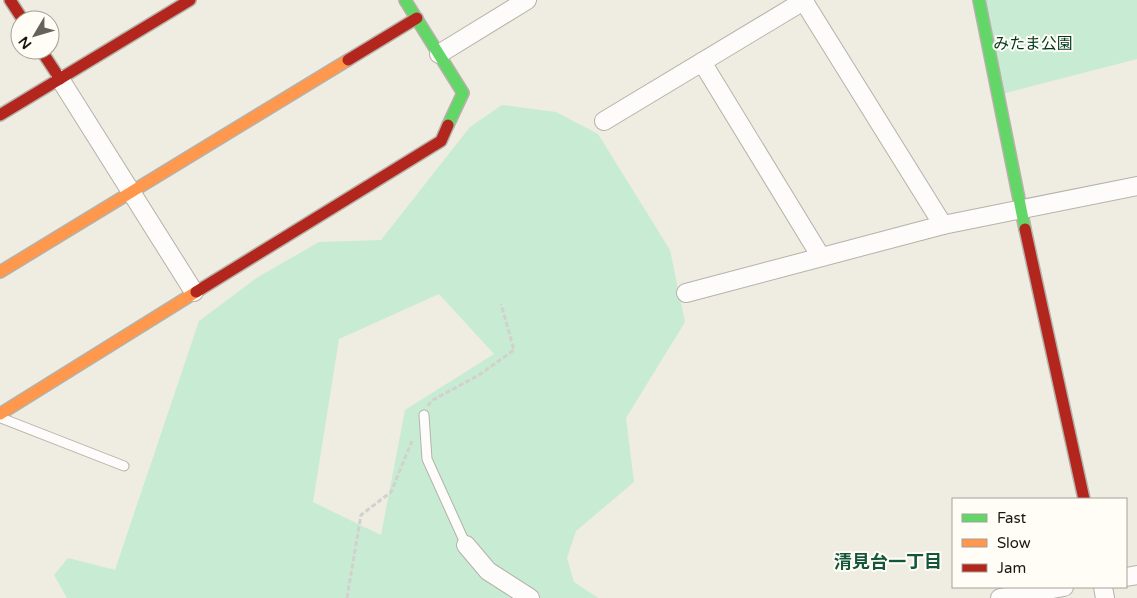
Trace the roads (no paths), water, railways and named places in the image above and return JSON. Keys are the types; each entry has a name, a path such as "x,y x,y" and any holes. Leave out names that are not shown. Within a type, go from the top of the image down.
{"street":[{"path":"0,115 190,0"},
{"path":"0,414 194,292 441,141 463,93 405,0"},
{"path":"439,54 527,0"},
{"path":"604,121 804,0 943,225"},
{"path":"979,0 1021,210 1084,498"},
{"path":"0,272 416,18"},
{"path":"48,60 194,292"},
{"path":"702,62 821,257"},
{"path":"686,293 943,225 1137,186"},
{"path":"466,545 488,571 530,598"},
{"path":"1000,598 1058,588"}],"lane":[{"path":"424,415 427,459 466,545"},
{"path":"0,418 124,466"}],"district":[{"name":"清見台一丁目","path":"888,562"}],"park label":[{"name":"みたま公園","path":"1033,43"}]}
